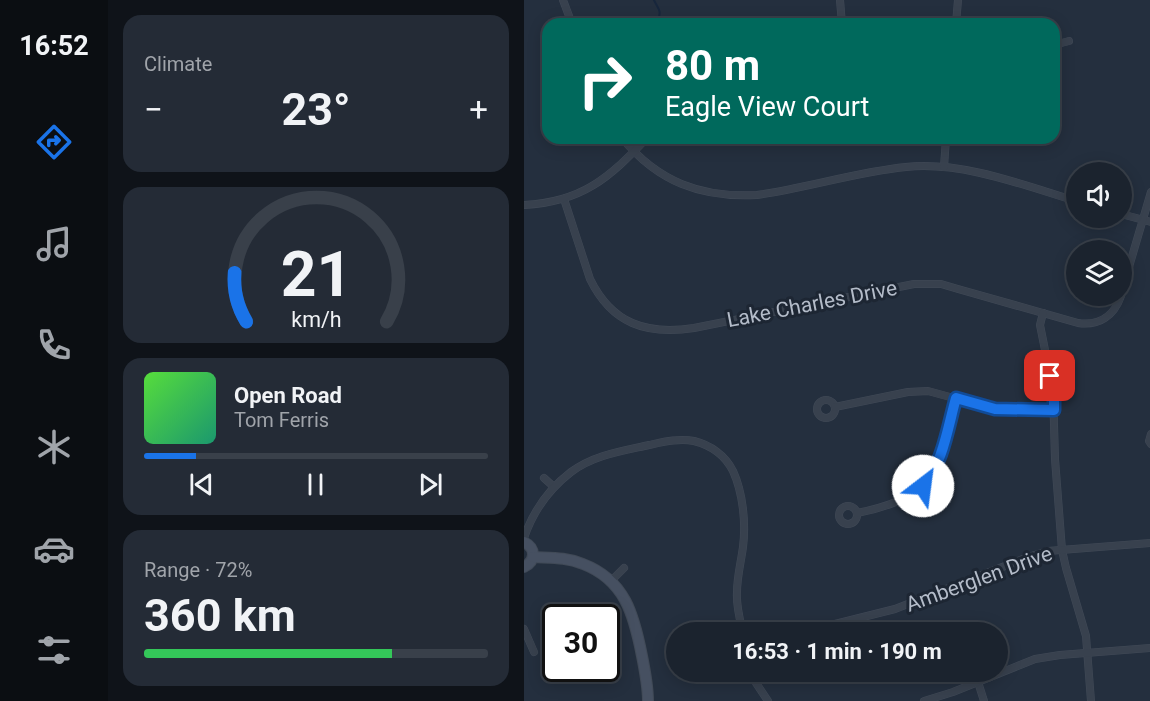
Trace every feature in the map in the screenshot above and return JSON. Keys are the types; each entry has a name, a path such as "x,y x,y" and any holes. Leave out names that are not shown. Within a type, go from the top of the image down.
{"main road":[{"path":"524,540 532,549 533,557 529,565 524,567"},
{"path":"533,557 555,557 585,564 611,581 634,618 646,675 648,701"}],"street":[{"path":"563,0 570,18"},
{"path":"840,0 842,18"},
{"path":"956,18 958,0"},
{"path":"1060,43 1069,41"},
{"path":"627,144 652,168 679,183 711,193 733,195 773,193 907,167 944,167 967,170 1066,198"},
{"path":"524,205 547,203 581,192 611,174 641,144"},
{"path":"944,167 946,144"},
{"name":"Lake Charles Drive","path":"1132,256 1151,192"},
{"name":"Lake Charles Drive","path":"564,199 595,290 619,316 644,327 659,330 674,331 898,286 927,283 941,284 1078,323 1096,323 1103,320 1116,306"},
{"path":"1132,217 1151,222"},
{"path":"1043,313 1040,325 1054,390 1055,459 1062,550 1084,626 1091,701"},
{"path":"835,407 917,391 928,391 995,409 1054,410"},
{"path":"857,513 905,497 931,478 956,398"},
{"path":"1151,434 1149,441 1151,444"},
{"path":"524,540 527,528 539,506 554,487 572,471 598,457 620,451 670,441 691,440 701,443 711,447 728,462 737,482 744,516 743,547 737,582 741,622"},
{"path":"544,477 554,487"},
{"name":"Amberglen Drive","path":"847,622 895,609 1039,554 1151,543"},
{"path":"611,581 624,568"},
{"path":"524,629 534,651"},
{"path":"1008,670 1035,659 1060,655 1151,648"},
{"path":"756,682 768,701"},
{"path":"924,701 978,682 984,701"}],"waterway":[{"path":"654,0 660,12 659,18"}],"route":[{"path":"923,486 931,478 936,467 956,398 995,409 1054,410 1054,390 1050,376"}]}
